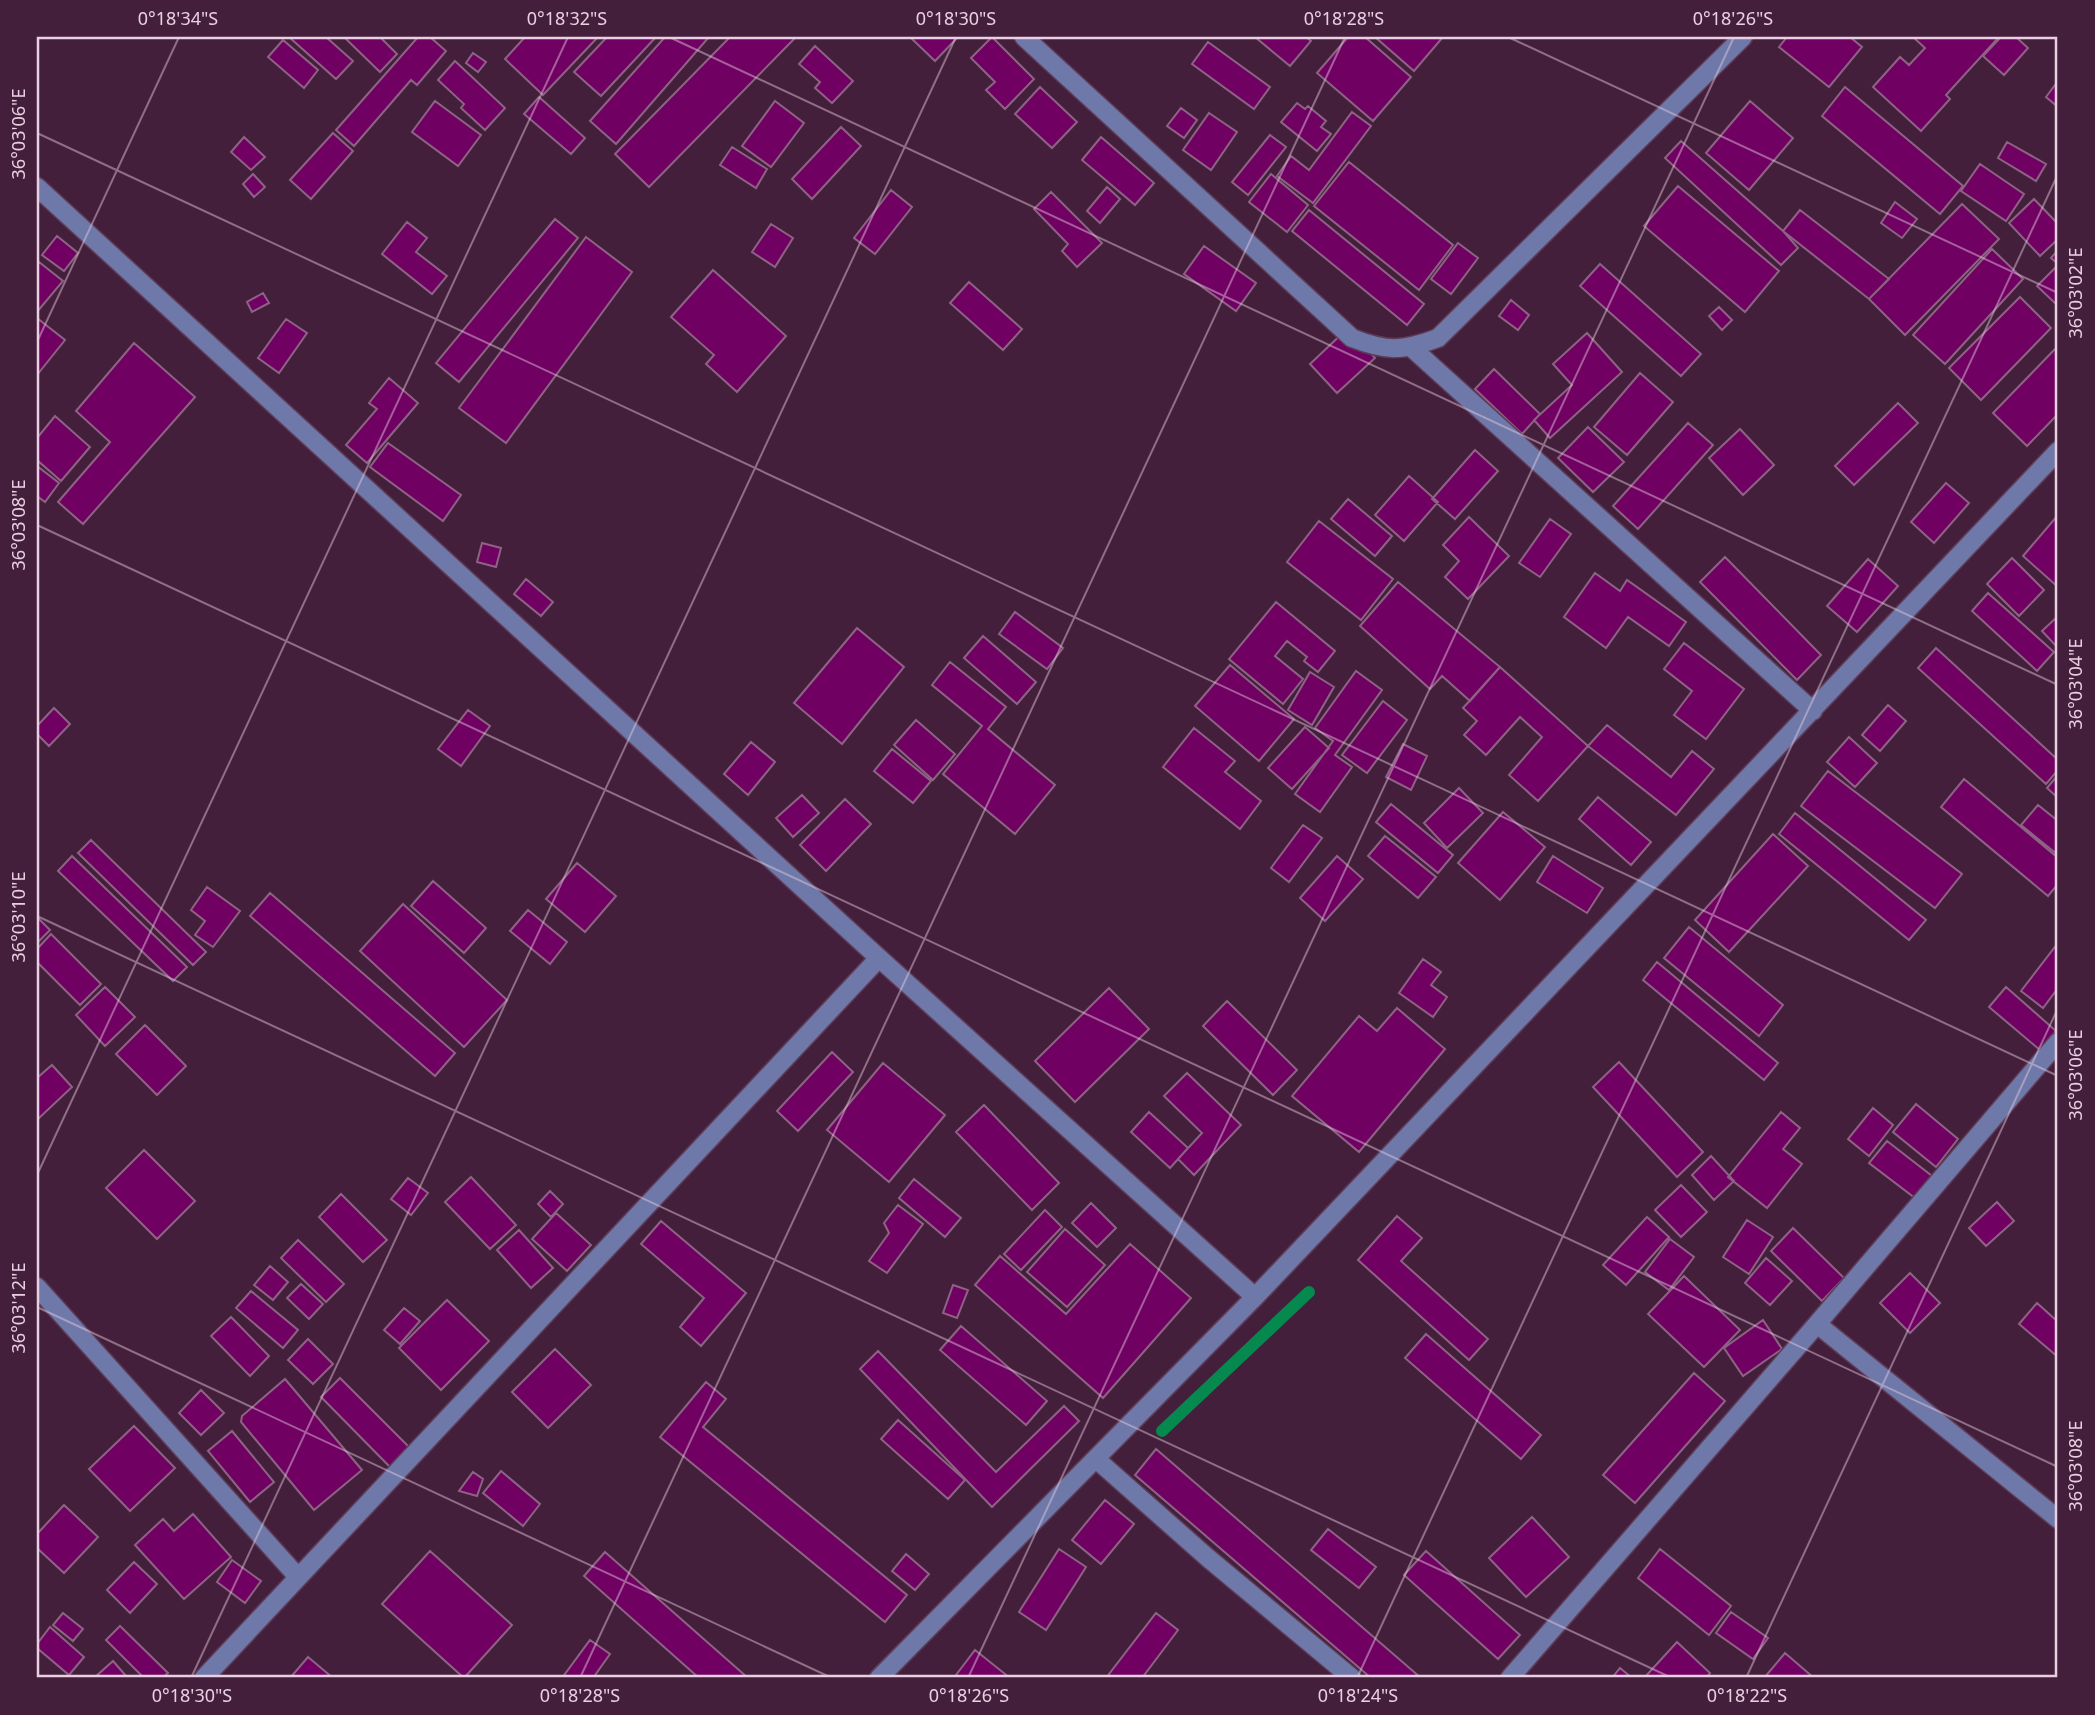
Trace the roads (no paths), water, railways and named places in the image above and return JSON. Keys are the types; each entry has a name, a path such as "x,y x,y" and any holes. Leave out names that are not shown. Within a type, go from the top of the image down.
{"street":[{"path":"1024,37 1352,338 1376,348 1412,348 1438,338 1743,37"},
{"path":"37,187 1255,1297"},
{"path":"1412,348 1813,711"},
{"path":"879,1678 1255,1297 2058,451"},
{"path":"204,1678 880,958"},
{"path":"1510,1678 2058,1042"},
{"path":"37,1287 298,1577"},
{"path":"1817,1324 2058,1519"},
{"path":"1096,1459 1208,1558 1352,1678"}],"waterway":[{"path":"1162,1431 1309,1292"}]}
